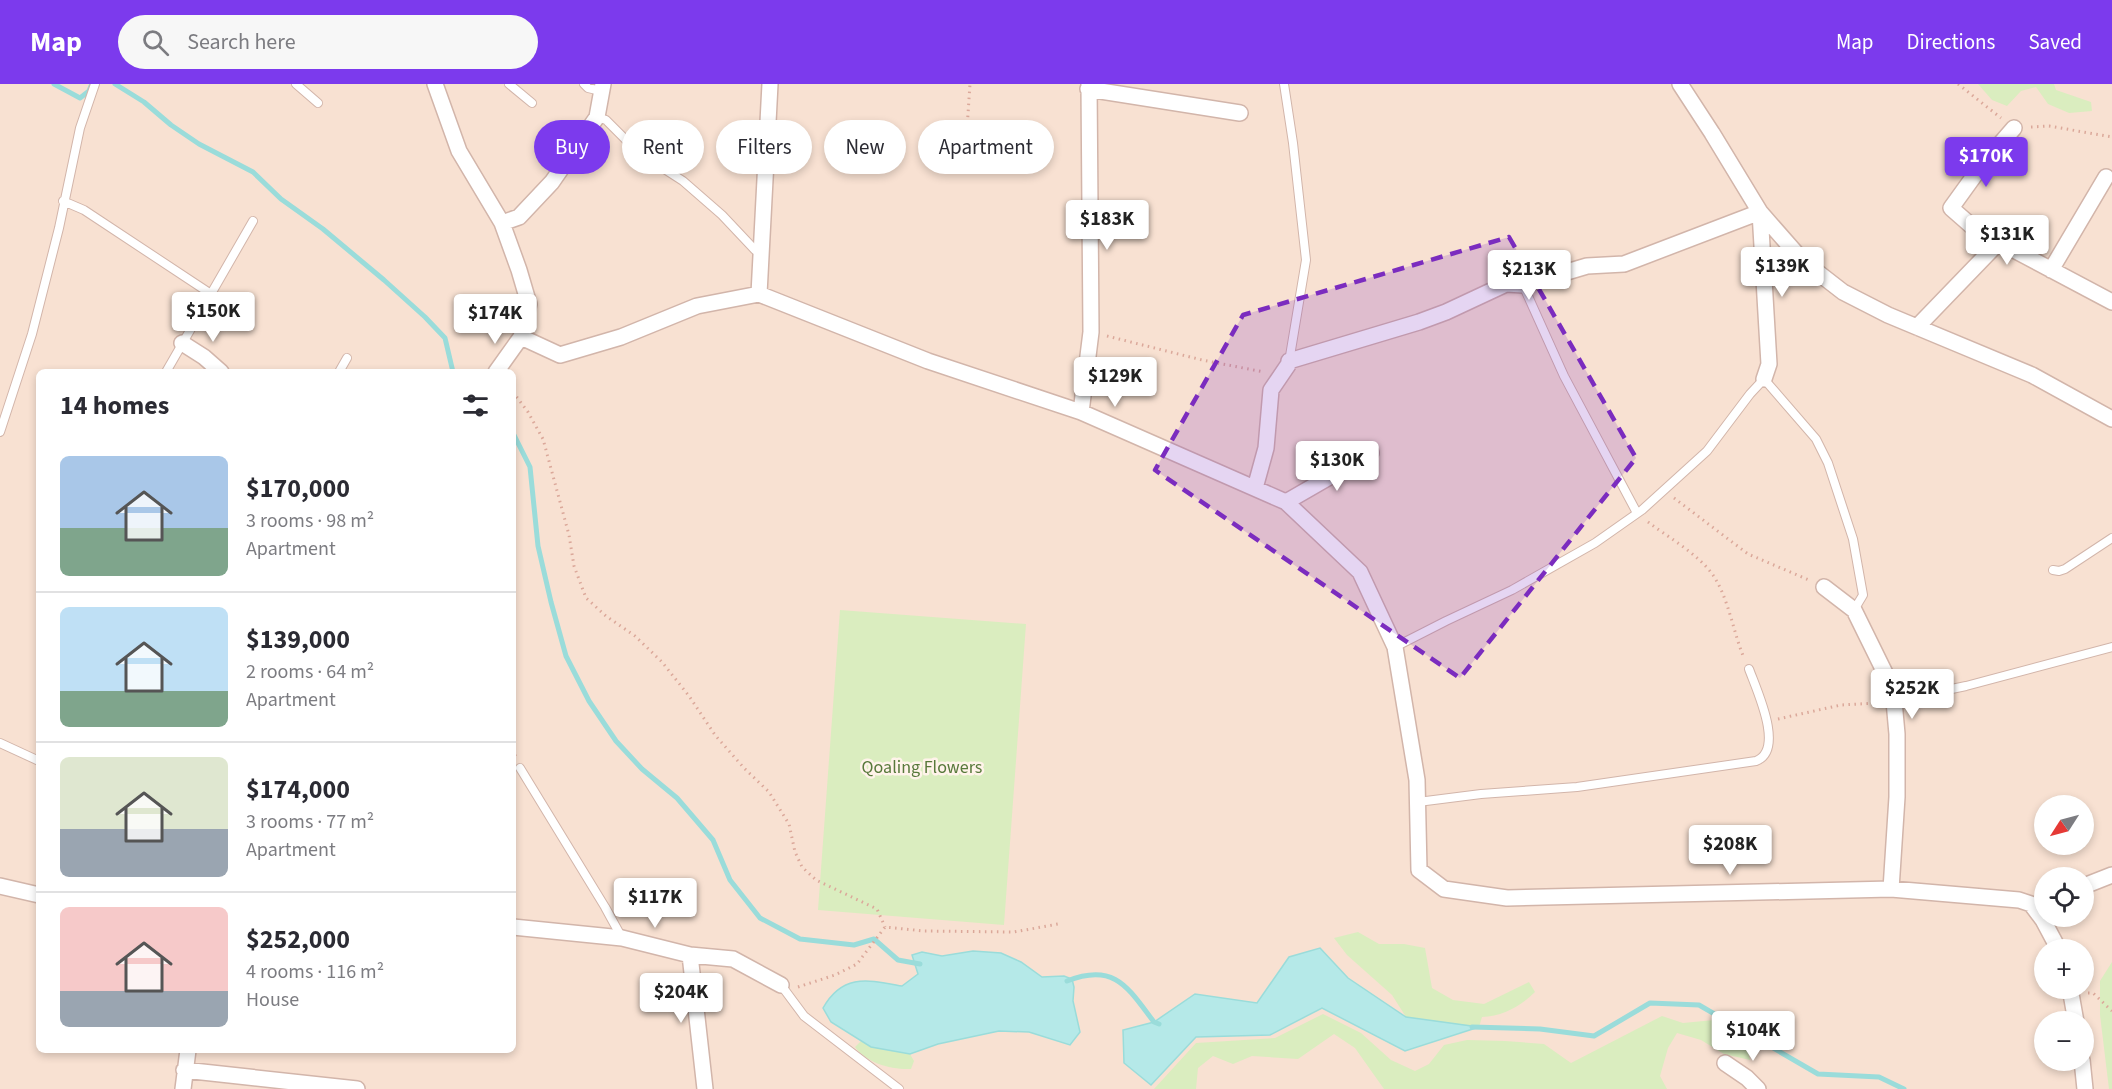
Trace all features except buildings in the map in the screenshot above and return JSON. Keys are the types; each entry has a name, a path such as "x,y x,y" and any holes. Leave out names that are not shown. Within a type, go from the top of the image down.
{"street":[{"path":"435,84 459,151 502,224 529,304 521,337 498,369"},
{"path":"759,294 770,84"},
{"path":"1680,84 1760,212 1803,261 1843,292 1917,327 2032,375 2112,419"},
{"path":"1081,412 1091,332 1088,87 1240,113"},
{"path":"502,224 519,217 552,182 597,117 602,88"},
{"path":"2014,128 1982,165 1951,208 1975,230 2112,302"},
{"path":"2051,270 2106,177"},
{"path":"1255,488 1266,448 1271,390 1286,368 1446,312 1506,284 1523,285 1587,266 1624,264 1760,212"},
{"path":"1760,212 1769,364 1764,379"},
{"path":"1917,327 1999,242"},
{"path":"521,337 561,355 621,336 697,306 759,294 928,361 1081,412 1286,502 1360,572 1395,647 1418,780 1419,870 1444,889 1507,898 1891,889 2034,902"},
{"path":"182,343 218,369"},
{"path":"1286,502 1371,453"},
{"path":"1824,587 1854,610 1885,673 1894,701 1897,734 1897,797 1891,889"},
{"path":"2094,881 2112,875"},
{"path":"0,885 36,894"},
{"path":"516,927 622,938 690,955 733,959 782,985"},
{"path":"690,955 705,1089"},
{"path":"183,1089 187,1053"},
{"path":"1725,1063 1747,1078 1758,1089"},
{"path":"184,1070 357,1089"},
{"path":"2083,1071 2085,1089"}],"lane":[{"path":"0,432 32,334 59,228 80,128 95,84"},
{"path":"296,84 318,103"},
{"path":"509,84 532,103"},
{"path":"584,84 588,88 602,88"},
{"path":"1284,84 1306,260 1286,368"},
{"path":"597,117 606,120 638,152 683,181 722,215 754,250 760,246"},
{"path":"63,201 84,210 211,294"},
{"path":"168,369 253,221"},
{"path":"1523,285 1564,376 1636,513"},
{"path":"341,369 347,358"},
{"path":"1395,647 1512,590 1595,543 1636,513 1707,451 1750,393 1764,379 1816,439 1828,463 1853,539 1863,596 1854,610"},
{"path":"2053,570 2059,572 2065,569 2112,538"},
{"path":"1894,701 1966,686 2112,647"},
{"path":"1418,802 1481,794 1577,787 1764,758 1769,750 1767,722 1749,669"},
{"path":"0,743 36,760"},
{"path":"520,768 622,938"},
{"path":"782,985 804,1016 899,1089"}],"path":[{"path":"968,120 970,84"},
{"path":"1958,84 2014,128 2049,126 2112,137"},
{"path":"1091,332 1202,360 1286,368"},
{"path":"516,396 543,439 569,535 574,566 586,598 606,616 635,636 662,662 715,735 769,792 789,824 795,852 802,867 816,880 878,909 884,919 885,927 857,964 835,975 800,987 782,985"},
{"path":"1663,489 1748,554 1824,587"},
{"path":"1636,513 1692,554 1713,575 1749,669"},
{"path":"1767,722 1841,705 1894,701"},
{"path":"885,927 924,931 1014,932 1058,924"},
{"path":"2094,994 2112,1011"}],"highlighted area":[{"path":"1509,237 1636,458 1460,678 1155,470 1243,315"}],"shaded area":[{"path":"0,84 2112,84 2112,1089 0,1089"}],"green space":[{"path":"1978,84 2054,84 2056,90 2091,102 2092,111 2069,113 2048,104 2036,87 2021,91 2007,106 1992,100"},
{"name":"Qoaling Flowers","path":"840,610 1026,624 1004,925 818,910"},
{"path":"1358,932 1379,944 1404,944 1425,948 1432,988 1453,1000 1484,1004 1529,982 1535,992 1511,1010 1482,1017 1479,1027 1406,1017 1392,995 1347,955 1334,938"},
{"path":"2112,962 2112,1089 2109,1089 2100,1015 2100,981"},
{"path":"1323,1014 1361,1033 1391,1060 1415,1071 1429,1064 1444,1045 1467,1040 1544,1044 1571,1063 1662,1016 1683,1023 1714,1020 1727,1035 1747,1046 1750,1060 1724,1054 1701,1040 1677,1033 1668,1048 1660,1076 1667,1089 1384,1089 1355,1048 1334,1034 1298,1059 1252,1056 1233,1064 1213,1056 1198,1068 1196,1089 1154,1089 1196,1043 1275,1038"},
{"path":"861,1041 871,1047 910,1054 914,1061 911,1069 888,1067 873,1061 855,1047"}],"water":[{"path":"1320,948 1348,978 1406,1017 1479,1027 1405,1051 1322,1008 1270,1035 1196,1037 1151,1085 1124,1063 1123,1030 1154,1022 1195,994 1257,1003 1289,957"},
{"path":"973,951 1001,953 1021,962 1042,977 1064,976 1072,979 1073,1001 1080,1032 1070,1045 1029,1032 999,1031 938,1044 910,1054 871,1047 831,1022 823,1008 839,989 848,984 867,981 902,986 918,974 912,955 922,952 942,956"}],"waterway":[{"path":"54,84 80,98 89,91 91,86"},
{"path":"115,84 144,102 171,125 199,144 253,172 281,199 323,229 384,280 445,338 452,369"},
{"path":"516,439 530,467 538,546 566,656 589,701 616,741 642,769 677,798 713,840 730,880 760,918 800,939 854,945 874,939 898,960 920,964"},
{"path":"1067,981 1083,976 1109,977 1128,989 1154,1022 1159,1024"},
{"path":"1472,1027 1540,1029 1594,1036 1650,1003 1699,1005 1818,1074 1879,1077 1904,1089"}]}
